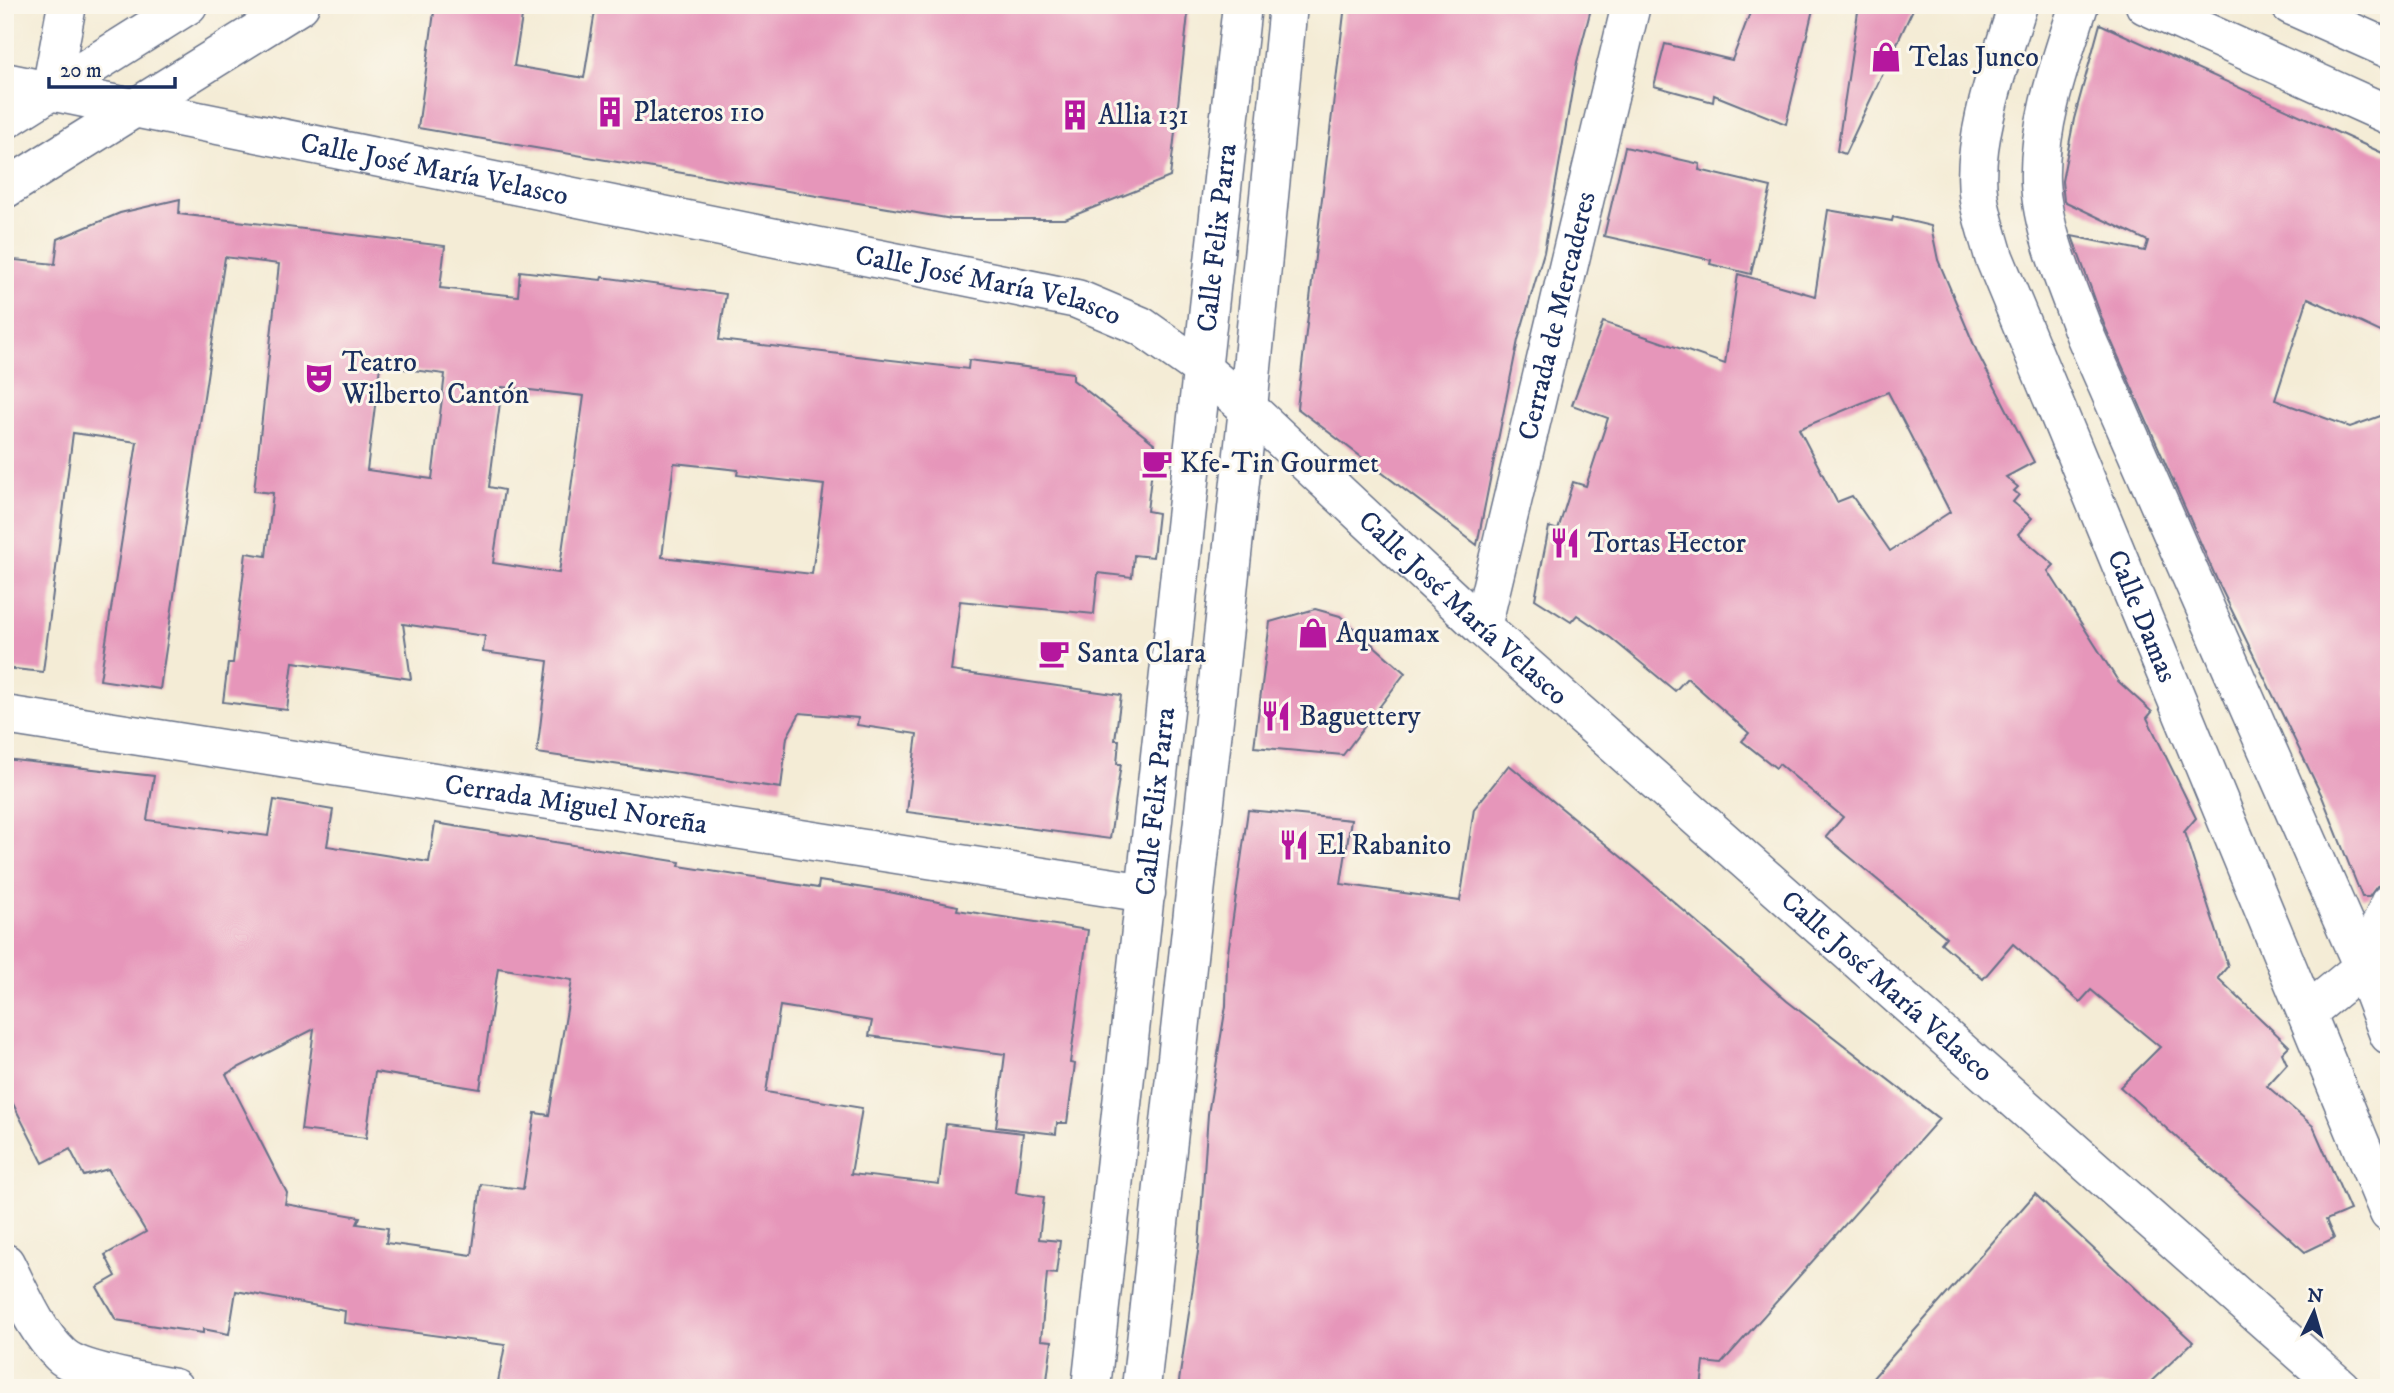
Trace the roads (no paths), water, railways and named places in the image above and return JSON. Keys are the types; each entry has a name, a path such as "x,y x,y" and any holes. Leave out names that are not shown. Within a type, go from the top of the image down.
{"street":[{"path":"51,90 67,5"},
{"path":"5,120 188,5"},
{"path":"5,189 134,106 300,5"},
{"name":"Calle Felix Parra","path":"1091,1388 1242,5"},
{"name":"Calle Felix Parra","path":"1141,1388 1248,408 1288,5"},
{"name":"Cerrada de Mercaderes","path":"1482,627 1631,5"},
{"name":"Calle Damas","path":"2018,5 1993,83 1980,147 1978,198 1994,257 2389,1213"},
{"name":"Calle Damas","path":"2079,5 2055,80 2045,136 2040,182 2053,244 2085,335 2363,967 2389,1035"},
{"path":"2145,5 2389,115"},
{"path":"2290,5 2389,48"},
{"name":"Calle José María Velasco","path":"5,82 1077,299 1141,327 1202,369 1248,408 1482,627 2333,1380"},
{"name":"Cerrada Miguel Noreña","path":"5,715 1146,893"},
{"path":"2308,1012 2363,967 2389,903"},
{"path":"5,1263 32,1317 62,1357 115,1377 174,1388"},
{"path":"2333,1380 2358,1388"}],"place":[{"name":"Telas Junco","path":"1886,57"},
{"name":"Plateros 110","path":"610,112"},
{"name":"Allia 131","path":"1075,115"},
{"name":"Teatro Wilberto Cantón","path":"319,378"},
{"name":"Kfe-Tin Gourmet","path":"1157,463"},
{"name":"Tortas Hector","path":"1565,543"},
{"name":"Aquamax","path":"1313,633"},
{"name":"Santa Clara","path":"1054,653"},
{"name":"Baguettery","path":"1276,716"},
{"name":"El Rabanito","path":"1294,845"}]}
